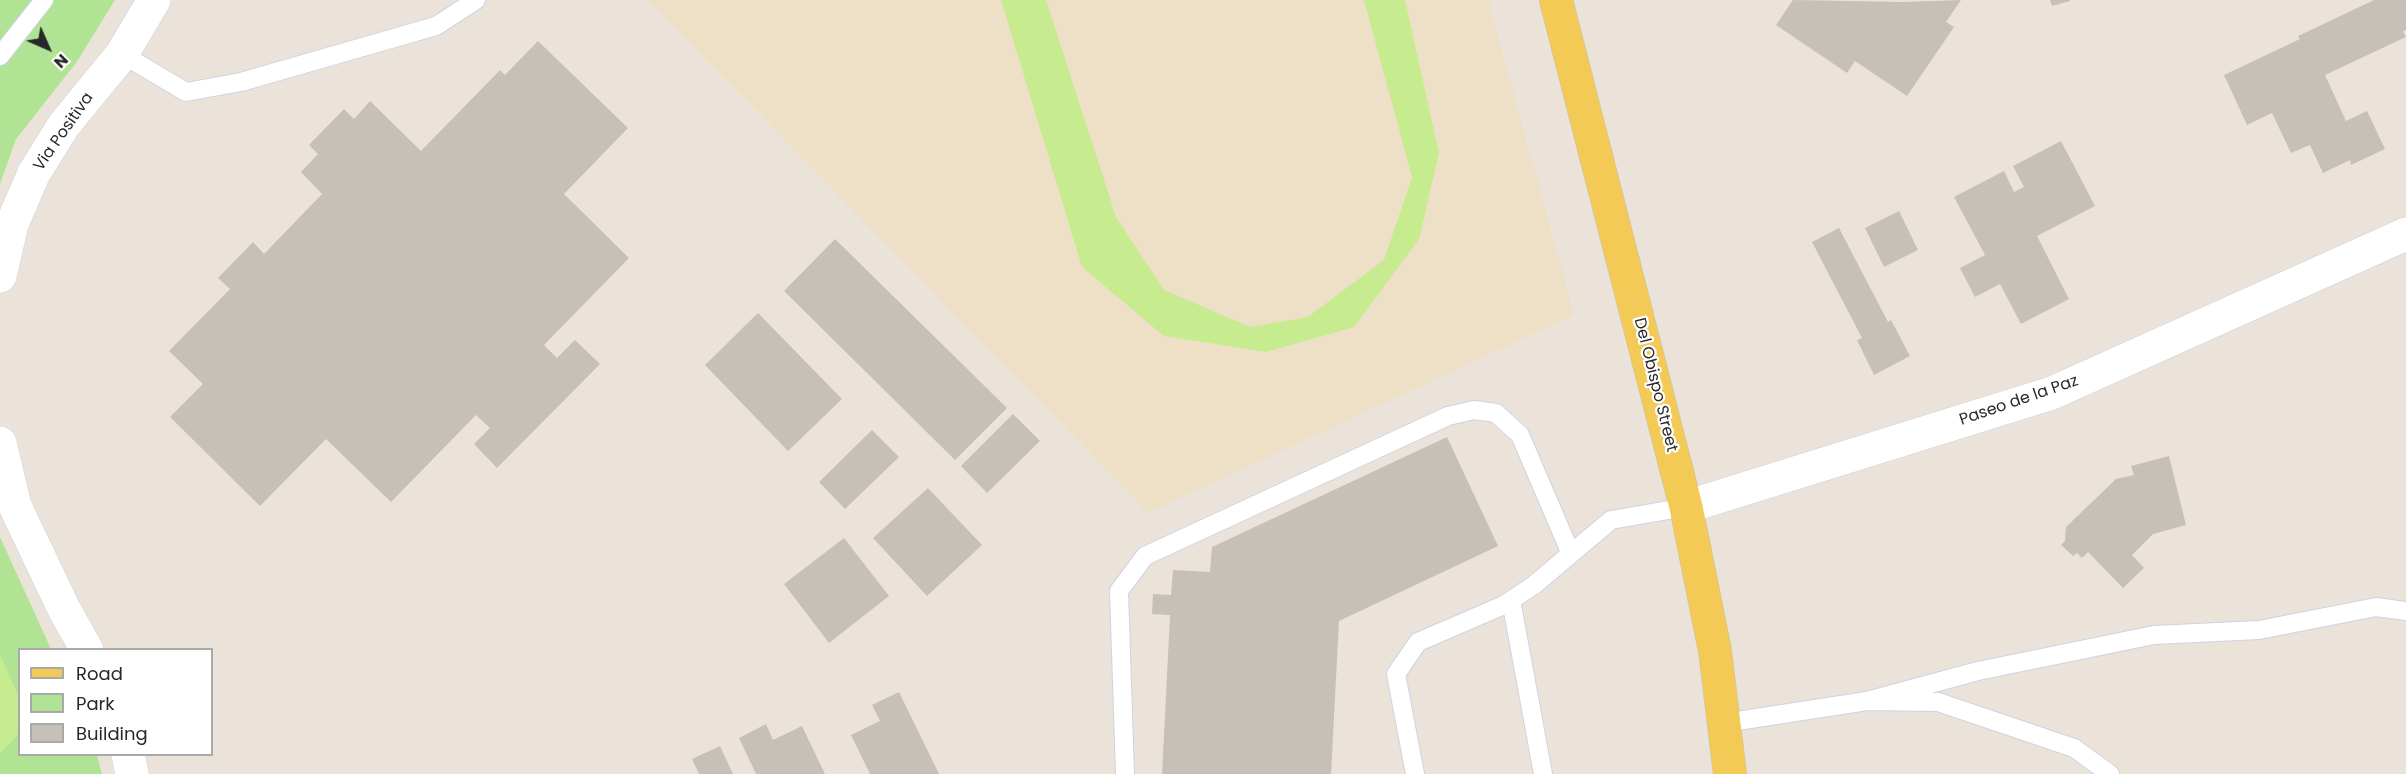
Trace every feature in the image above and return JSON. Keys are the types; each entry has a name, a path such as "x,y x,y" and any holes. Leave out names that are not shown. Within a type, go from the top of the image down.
{"main road":[{"name":"Del Obispo Street","path":"1556,0 1686,507 1715,651 1730,774"}],"street":[{"name":"Via Positiva","path":"0,276 12,224 34,173 64,125 122,54 154,0"},
{"name":"Paseo de la Paz","path":"1686,507 2052,393 2406,234"},
{"path":"0,443 15,506 64,609 86,648"},
{"path":"128,756 132,774"}],"lane":[{"path":"0,56 44,0"},
{"path":"122,54 186,92 241,82 436,26 476,0"},
{"path":"1125,774 1119,591 1145,556 1448,417 1474,410 1496,413 1520,435 1571,554"},
{"path":"1415,774 1396,674 1418,642 1511,600 1611,520 1686,507"},
{"path":"1511,600 1543,774"},
{"path":"1724,723 1867,701 1978,671 2154,635 2259,630 2376,607 2406,611"},
{"path":"1867,701 1938,702 2074,748 2110,774"}],"shaded area":[{"path":"648,0 1488,0 1574,315 1148,513"}],"green space":[{"path":"0,0 115,0 76,63 16,139 0,184"},
{"path":"1001,0 1046,0 1116,217 1164,290 1250,327 1308,317 1384,260 1412,177 1364,0 1405,0 1439,153 1419,239 1354,327 1266,352 1164,336 1082,267"},
{"path":"0,537 51,648 18,648 18,756 97,756 102,774 0,774"},
{"path":"0,655 18,695 18,735 0,754"}],"building":[{"path":"1793,0 1904,2 1961,0 1946,22 1954,27 1907,96 1855,61 1847,73 1776,25"},
{"path":"2050,0 2070,0 2070,1 2052,6"},
{"path":"2374,0 2406,0 2406,30 2403,31 2406,37 2325,75 2346,121 2367,111 2385,149 2351,165 2350,160 2323,173 2310,145 2291,153 2272,113 2247,125 2224,75"},
{"path":"538,41 628,128 564,194 629,258 544,345 557,358 575,340 600,364 497,468 474,444 490,428 476,415 391,502 326,439 260,506 170,417 203,384 169,351 230,289 218,278 253,242 264,254 322,194 301,172 318,154 309,145 344,109 354,119 370,101 421,151 500,70 505,75"},
{"path":"2061,141 2095,206 2037,236 2069,299 2021,324 2000,284 1975,297 1960,268 1985,255 1954,197 2004,171 2014,192 2024,187 2013,166"},
{"path":"1899,211 1918,250 1884,267 1865,228"},
{"path":"1839,228 1888,322 1891,320 1910,356 1874,375 1857,340 1862,338 1812,242"},
{"path":"835,239 1007,408 955,460 784,291"},
{"path":"758,313 842,399 788,451 705,365"},
{"path":"1013,414 1040,441 987,493 961,466"},
{"path":"872,430 899,457 845,509 819,482"},
{"path":"1447,437 1498,546 1339,621 1331,774 1162,774 1170,615 1152,614 1153,594 1171,595 1173,570 1210,572 1212,547"},
{"path":"2169,456 2186,525 2153,534 2132,555 2144,568 2123,588 2088,552 2082,558 2077,553 2073,556 2061,545 2065,541 2066,527 2116,479 2134,475 2131,466"},
{"path":"928,488 982,545 927,596 873,538"},
{"path":"844,538 889,596 829,643 784,584"},
{"path":"899,692 939,774 870,774 851,735 880,721 872,705"},
{"path":"766,724 773,740 802,726 825,774 756,774 739,738"},
{"path":"720,746 733,774 699,774 692,759"}]}
